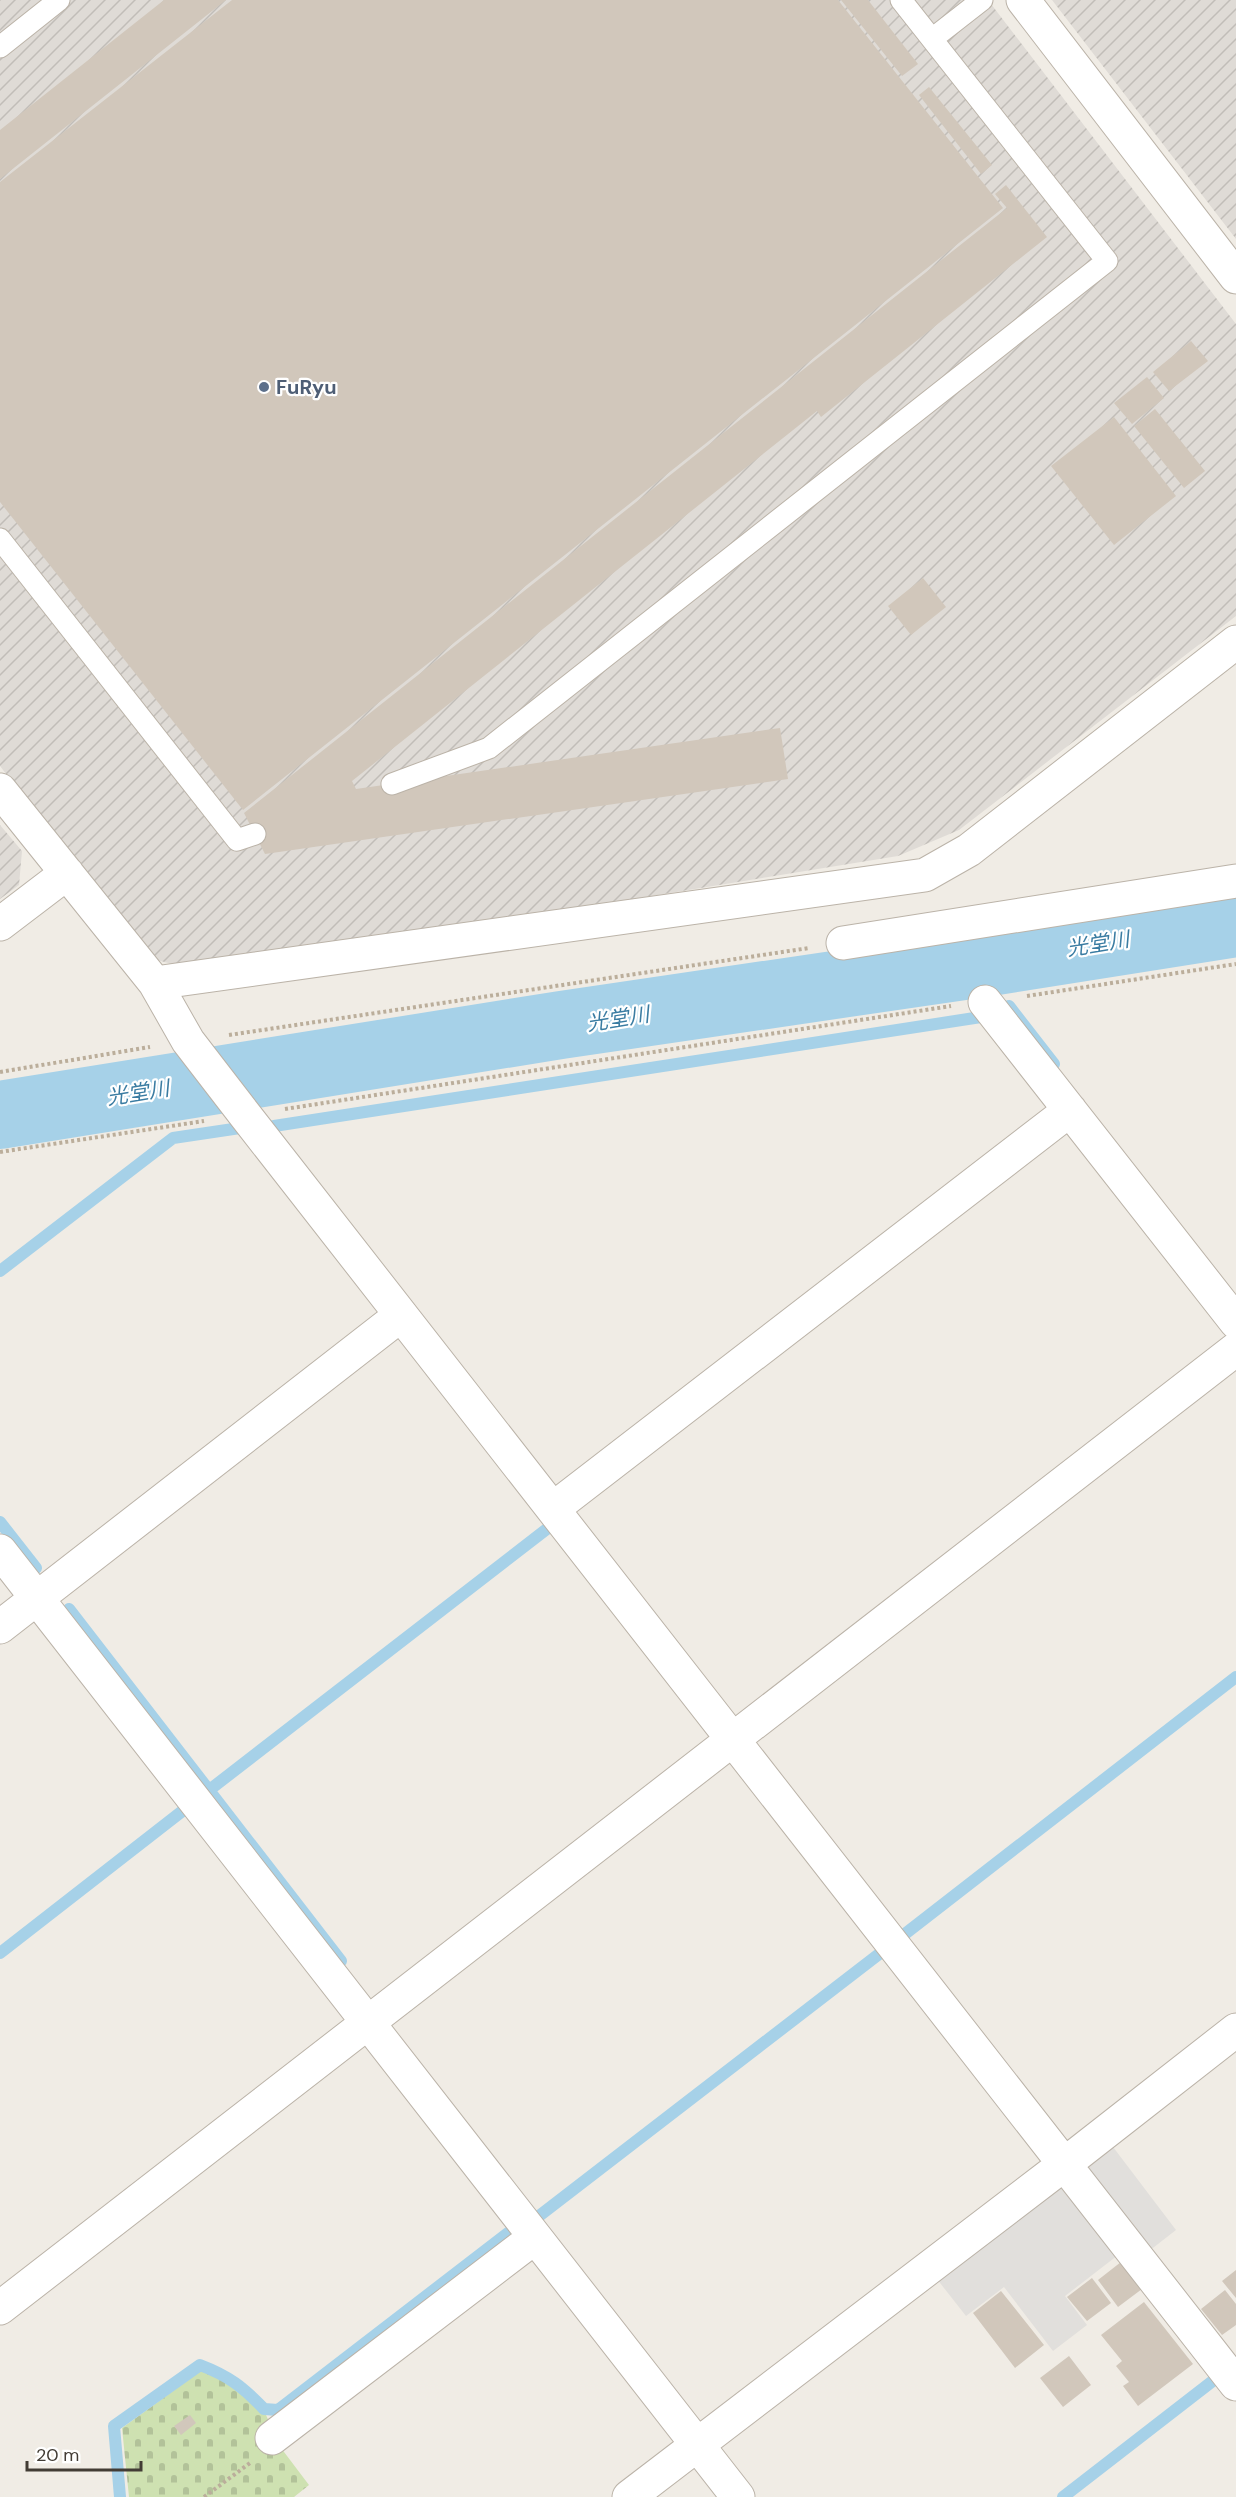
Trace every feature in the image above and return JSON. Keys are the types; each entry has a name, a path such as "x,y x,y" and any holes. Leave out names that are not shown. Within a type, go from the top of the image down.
{"street":[{"path":"1023,0 1236,277"},
{"path":"155,983 925,875 969,850 1236,642"},
{"path":"0,790 155,983 188,1041 245,1115 1066,2163 1236,2384"},
{"path":"0,924 67,873"},
{"path":"843,942 1236,882"},
{"path":"985,1002 1236,1322"},
{"path":"554,1508 1070,1110"},
{"path":"0,1627 401,1315"},
{"path":"0,2308 1236,1349"},
{"path":"0,1551 738,2497"},
{"path":"629,2497 1236,2030"},
{"path":"272,2438 534,2238"}],"lane":[{"path":"392,784 489,748 1107,261 901,0"},
{"path":"932,39 982,0"},
{"path":"0,47 46,4"},
{"path":"0,539 237,840 255,834"}],"path":[{"path":"0,1072 188,1041 843,942"},
{"path":"0,1152 1236,964"},
{"path":"204,2497 269,2448 272,2438"}],"shaded area":[{"path":"0,0 988,0 1236,324 1236,616 959,830 898,856 194,970 146,957 0,766"},
{"path":"1052,0 1236,0 1236,239"},
{"path":"0,825 22,851 19,885 0,899"},
{"path":"1107,2139 1176,2230 1149,2251 1086,2171 1087,2153"},
{"path":"1054,2180 1070,2184 1122,2252 1065,2296 1087,2325 1053,2351 1004,2287 966,2316 933,2274"}],"green space":[{"path":"202,2370 222,2377 266,2415 281,2448 309,2485 294,2497 129,2497 122,2428"}],"building":[{"path":"164,0 226,0 0,179 0,130"},
{"path":"232,0 838,0 1003,208 243,810 0,502 0,182"},
{"path":"841,0 868,0 918,64 902,76"},
{"path":"929,87 992,165 981,174 919,95"},
{"path":"1006,185 1047,237 821,417 817,411 352,781 356,789 780,728 788,779 265,854 244,813 1007,208 995,194"},
{"path":"1191,341 1208,361 1169,391 1153,372"},
{"path":"1147,377 1164,398 1132,424 1114,403"},
{"path":"1155,409 1205,471 1184,488 1134,426"},
{"path":"1114,417 1176,496 1114,545 1051,466"},
{"path":"923,578 946,607 911,635 888,606"},
{"path":"1121,2262 1142,2289 1118,2307 1098,2280"},
{"path":"1236,2270 1236,2298 1222,2281"},
{"path":"1092,2278 1111,2303 1087,2321 1067,2297"},
{"path":"1225,2290 1236,2304 1236,2325 1222,2335 1201,2309"},
{"path":"1001,2291 1044,2345 1015,2368 973,2313"},
{"path":"1144,2302 1193,2364 1138,2406 1123,2386 1129,2382 1116,2366 1122,2361 1101,2335"},
{"path":"1069,2356 1091,2385 1063,2407 1040,2378"},
{"path":"190,2415 196,2423 181,2435 174,2426"}],"waterway":[{"name":"光堂川","path":"0,1115 561,1025 977,964 1236,923"},
{"path":"1009,1006 1054,1064"},
{"path":"274,1126 981,1017"},
{"path":"0,1271 173,1138 240,1128"},
{"path":"0,1522 36,1568"},
{"path":"208,1791 552,1525"},
{"path":"69,1609 341,1961"},
{"path":"901,1937 1236,1677"},
{"path":"0,1953 185,1809"},
{"path":"539,2216 883,1951"},
{"path":"120,2497 114,2426 200,2365 235,2383 264,2409 278,2410 508,2233"},
{"path":"1063,2497 1214,2380"}],"place":[{"name":"FuRyu","path":"264,387"}]}
